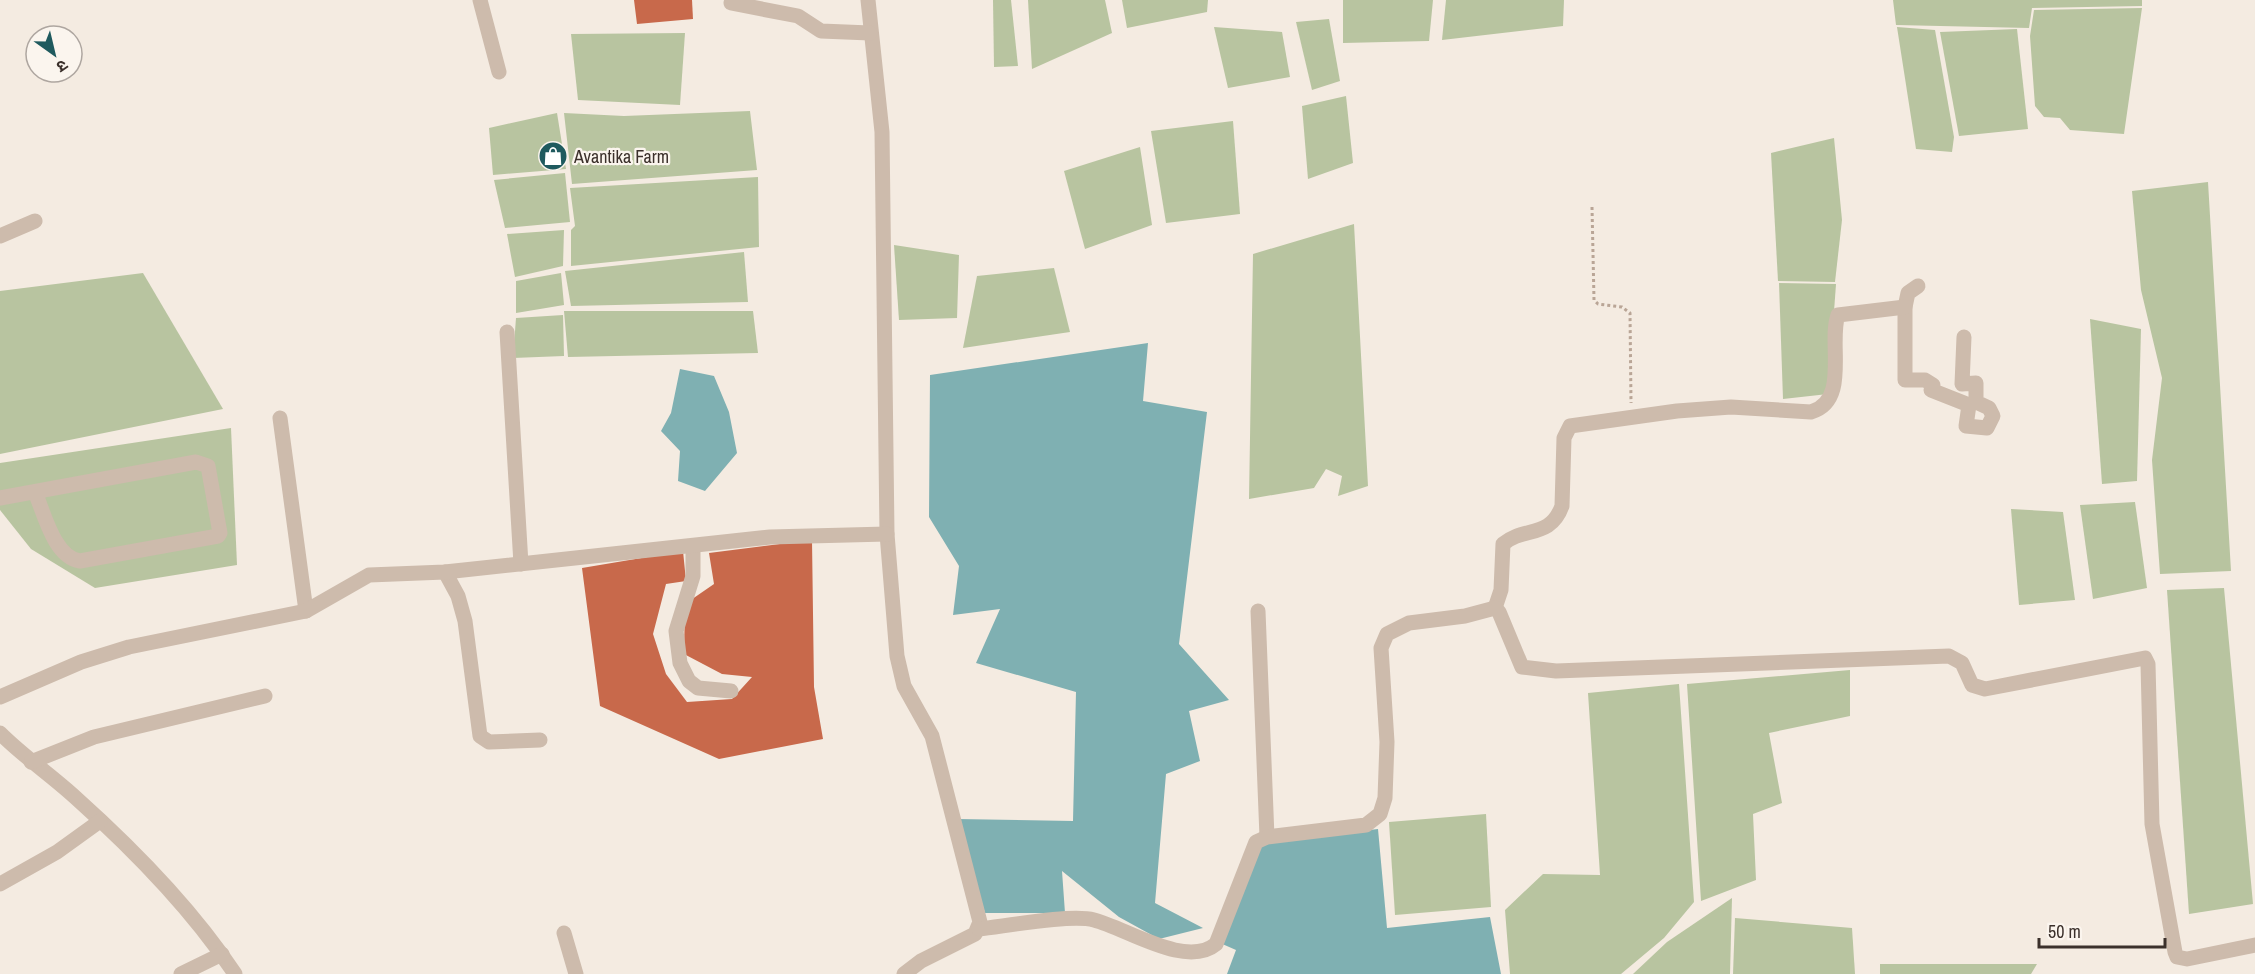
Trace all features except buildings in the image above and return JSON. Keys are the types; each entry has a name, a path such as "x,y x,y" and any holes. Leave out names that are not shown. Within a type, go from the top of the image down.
{"street":[{"path":"480,0 499,72"},
{"path":"868,0 870,33 880,99 883,152 887,534 897,656 902,679 932,736 980,922 975,934 921,960 904,974"},
{"path":"731,3 798,16 821,31 870,33"},
{"path":"0,236 35,221"},
{"path":"1918,286 1908,293 1905,307 1905,380 1925,380 1933,385 1931,390 1969,405 1966,426 1987,428 1993,416 1989,408 1976,402 1976,383 1962,384 1964,337"},
{"path":"1495,608 1501,590 1503,544 1546,528 1558,517 1562,506 1564,438 1567,429 1575,423 1731,407 1818,410 1828,401 1834,382 1838,315 1905,307"},
{"path":"507,332 521,564"},
{"path":"280,418 306,610"},
{"path":"0,498 204,463 208,466 220,533 218,536 80,561 73,560 59,545 35,492"},
{"path":"0,697 81,662 129,647 306,610 369,575 445,572 770,537 887,534"},
{"path":"693,547 693,576 676,631 680,663 689,681 698,688 730,691"},
{"path":"445,572 458,596 465,621 480,736 489,742 540,740"},
{"path":"979,929 1083,918 1158,946 1175,950 1207,950 1216,944 1254,844 1267,837 1366,825 1380,814 1385,798 1386,742 1381,648 1387,634 1409,623 1465,616 1495,608"},
{"path":"1495,608 1499,612 1520,664 1529,669 1556,671 1949,656 1962,663 1972,685 1985,689 2145,658 2148,664 2152,824 2175,952 2177,957 2187,959 2255,945"},
{"path":"1258,610 1267,837"},
{"path":"31,762 94,737 265,696"},
{"path":"0,733 100,821 176,899 222,954 235,974"},
{"path":"0,884 57,852 100,821"},
{"path":"564,933 576,974"},
{"path":"181,974 222,954"}],"path":[{"path":"1592,207 1594,300 1598,304 1622,307 1630,313 1631,417"}],"green space":[{"path":"993,0 1011,0 1018,66 994,67"},
{"path":"1028,0 1105,0 1112,33 1032,69"},
{"path":"1122,0 1208,0 1207,12 1127,28"},
{"path":"1343,0 1433,0 1429,41 1343,43"},
{"path":"1446,0 1564,0 1563,26 1442,40"},
{"path":"1893,0 2142,0 2142,6 2032,8 2029,28 1896,25"},
{"path":"2142,8 2124,134 2070,130 2060,118 2044,117 2035,106 2030,36 2034,10"},
{"path":"1329,19 1340,81 1312,90 1296,22"},
{"path":"1214,27 1282,32 1290,77 1228,88"},
{"path":"1897,27 1935,30 1954,137 1952,152 1916,149"},
{"path":"2017,29 2028,129 1959,136 1940,32"},
{"path":"685,33 680,105 578,100 571,34"},
{"path":"1346,96 1353,163 1308,179 1302,106"},
{"path":"750,111 757,170 572,184 564,113 624,116"},
{"path":"557,113 566,169 493,175 489,128"},
{"path":"1233,121 1240,214 1166,223 1151,131"},
{"path":"1834,138 1842,220 1835,282 1778,281 1771,153"},
{"path":"1140,147 1152,225 1085,249 1064,171"},
{"path":"565,173 570,222 505,228 494,180"},
{"path":"758,177 759,247 571,266 571,230 575,226 570,188"},
{"path":"2208,182 2231,571 2160,574 2152,460 2162,378 2141,290 2132,191"},
{"path":"1354,224 1368,486 1338,496 1342,476 1326,469 1314,488 1249,499 1253,254"},
{"path":"564,230 563,266 515,277 507,234"},
{"path":"894,245 959,255 957,318 899,320"},
{"path":"744,252 748,302 571,306 565,271"},
{"path":"1054,268 1070,332 963,348 977,276"},
{"path":"143,273 223,409 0,454 0,291"},
{"path":"561,273 564,305 516,313 516,281"},
{"path":"1779,283 1836,284 1828,394 1783,399"},
{"path":"564,311 753,311 758,353 568,357"},
{"path":"563,315 564,356 513,358 516,318"},
{"path":"2090,319 2141,329 2137,481 2102,484"},
{"path":"231,428 237,565 95,588 31,549 0,510 0,463"},
{"path":"2135,502 2147,588 2093,599 2080,505"},
{"path":"2011,509 2063,512 2075,600 2019,605"},
{"path":"2224,588 2253,904 2189,914 2167,590"},
{"path":"1850,670 1850,716 1769,733 1782,803 1753,814 1756,880 1701,901 1687,684"},
{"path":"1679,684 1694,902 1664,938 1621,974 1510,974 1505,910 1543,874 1600,875 1588,693"},
{"path":"1486,814 1491,907 1395,915 1389,822"},
{"path":"1732,898 1730,974 1633,974 1667,942"},
{"path":"1735,918 1852,928 1855,974 1733,974"},
{"path":"1880,964 2037,964 2031,974 1880,974"}],"water":[{"path":"1148,343 1143,401 1207,412 1179,644 1229,700 1189,711 1200,761 1166,774 1155,903 1203,928 1159,939 1119,917 1062,871 1065,913 985,913 957,819 1073,821 1076,692 976,663 1000,609 953,615 959,566 929,517 930,375"},
{"path":"680,369 714,376 729,412 737,453 705,491 678,481 680,451 661,431 671,413"},
{"path":"1378,829 1387,928 1490,917 1501,974 1227,974 1236,950 1220,943 1257,843"}],"place":[{"name":"Avantika Farm","path":"553,156"}]}
